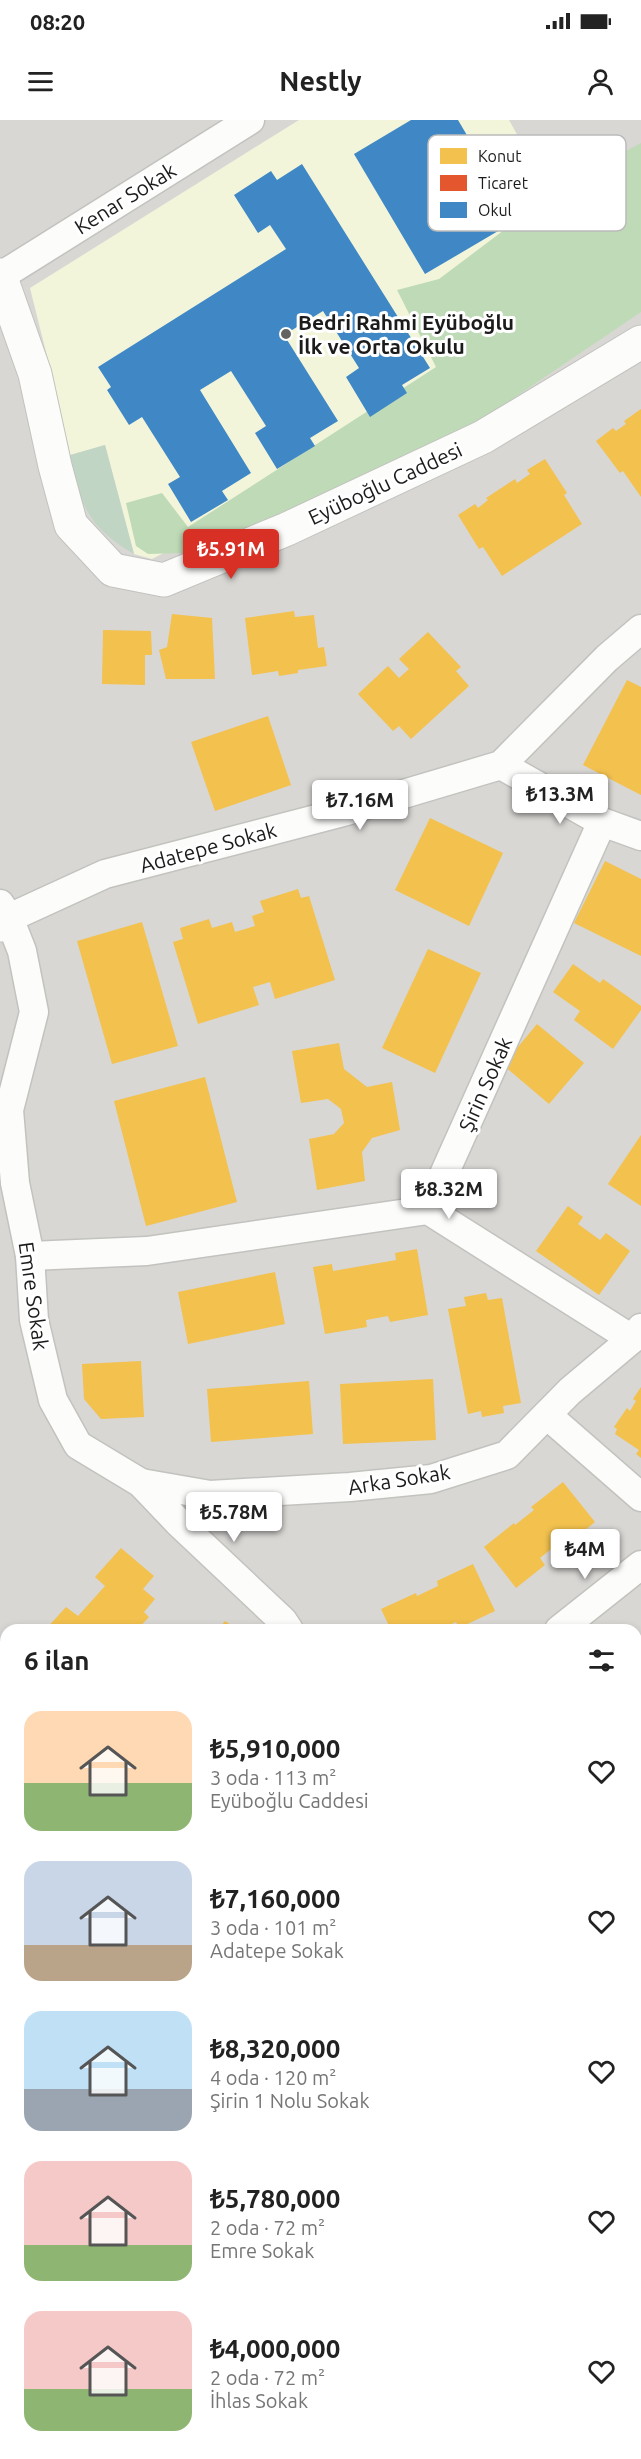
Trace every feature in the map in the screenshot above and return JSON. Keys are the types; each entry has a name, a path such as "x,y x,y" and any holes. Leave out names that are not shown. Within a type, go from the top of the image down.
{"street":[{"name":"Kenar Sokak","path":"0,275 250,120"},
{"name":"Eyüboğlu Caddesi","path":"0,275 35,374 54,466 71,525 113,570 164,580 288,529 483,437 641,342"},
{"name":"Adatepe Sokak","path":"3,916 105,873 343,812 501,765 607,658 641,629"},
{"path":"501,765 602,822 641,836"},
{"name":"Şirin Sokak","path":"428,1210 602,822"},
{"name":"Emre Sokak","path":"3,916 22,951 34,1012 9,1110 15,1183 30,1256 34,1320 53,1400 78,1445 141,1483 178,1523 285,1624"},
{"path":"30,1256 147,1251 428,1210 636,1334"},
{"name":"Arka Sokak","path":"141,1483 210,1495 350,1487 431,1479 507,1455 570,1391 636,1334"},
{"path":"547,1415 641,1497"},
{"path":"567,1624 641,1565"}],"shaded area":[{"path":"0,120 641,120 641,1624 0,1624"},
{"name":"Bedri Rahmi Eyüboğlu İlk ve Orta Okulu","path":"299,120 509,120 517,135 428,135 428,231 571,231 589,264 435,413 152,559 134,554 105,445 67,456 53,380 30,288"},
{"path":"641,143 641,312 465,431 306,503 184,553 148,554 136,546 126,503 162,493 188,527 436,367 397,290 439,279 503,231 626,231 626,151"},
{"path":"105,445 134,554 106,534 88,513 67,456"}],"building: Konut":[{"path":"641,409 641,497 623,471 620,473 596,441 613,428 616,431 626,424 624,421"},
{"path":"545,459 567,493 564,495 582,524 502,576 483,547 479,549 458,515 475,504 478,508 488,500 486,498 515,479 517,483 530,474 527,470"},
{"path":"294,611 295,617 314,615 318,648 324,647 327,666 298,670 298,673 279,676 278,671 252,675 245,618"},
{"path":"172,614 212,618 215,679 166,679 159,650 167,647"},
{"path":"103,630 151,631 152,655 145,655 145,685 102,684"},
{"path":"428,632 461,667 456,671 469,686 411,739 399,726 393,731 358,694 388,666 399,678 409,669 399,659"},
{"path":"627,680 641,687 641,795 583,765"},
{"path":"268,716 291,785 215,811 191,742"},
{"path":"430,818 503,853 469,926 395,890"},
{"path":"605,861 641,879 641,956 574,923"},
{"path":"298,889 301,898 309,896 335,980 275,999 270,982 253,987 259,1005 198,1024 173,942 183,939 180,928 209,919 212,928 232,922 235,932 255,926 252,916 264,912 260,901"},
{"path":"142,922 178,1046 112,1064 77,941"},
{"path":"428,949 481,973 435,1073 382,1048"},
{"path":"573,964 600,983 603,979 641,1006 641,1010 613,1049 574,1020 580,1011 553,992"},
{"path":"537,1024 584,1063 549,1104 503,1065"},
{"path":"339,1043 344,1069 367,1087 392,1082 400,1130 372,1138 362,1152 365,1181 317,1190 309,1139 334,1134 344,1123 341,1109 328,1099 301,1103 292,1051"},
{"path":"205,1077 237,1202 146,1226 114,1101"},
{"path":"641,1135 641,1206 608,1184"},
{"path":"568,1206 583,1217 578,1224 600,1240 606,1233 630,1251 599,1295 536,1251"},
{"path":"417,1249 428,1315 390,1322 388,1316 366,1320 367,1327 325,1334 313,1267 332,1264 333,1271 396,1260 395,1253"},
{"path":"275,1272 285,1324 188,1344 178,1292"},
{"path":"486,1293 488,1300 502,1298 521,1403 503,1406 504,1413 482,1417 481,1411 468,1414 448,1309 466,1306 464,1297"},
{"path":"141,1361 144,1417 101,1419 84,1399 82,1364"},
{"path":"433,1379 436,1440 343,1444 340,1384"},
{"path":"309,1381 313,1434 211,1442 207,1389"},
{"path":"641,1387 641,1458 636,1454 639,1450 615,1434 617,1429 614,1427 627,1408 630,1411 636,1401 633,1399"},
{"path":"563,1482 595,1522 564,1547 560,1542 540,1558 545,1565 516,1588 484,1547 534,1510 531,1507"},
{"path":"121,1548 154,1576 143,1589 155,1599 144,1612 149,1617 143,1624 50,1624 66,1607 78,1616 105,1586 95,1577"},
{"path":"473,1564 495,1611 467,1624 456,1622 452,1624 388,1624 381,1609 438,1586 437,1581"}],"building: Okul":[{"path":"411,120 458,120 467,135 428,135 428,231 498,231 425,274 354,154"},
{"path":"302,164 430,368 402,385 407,393 370,417 346,377 359,368 323,311 284,335 338,421 310,438 315,446 277,469 255,433 266,426 231,371 200,390 251,473 222,491 228,500 191,522 168,484 180,477 142,417 129,425 107,390 111,387 98,367 286,249 270,225 258,233 234,195 271,171 277,180"}],"place":[{"name":"Bedri Rahmi Eyüboğlu İlk ve Orta Okulu","path":"286,334"}]}
